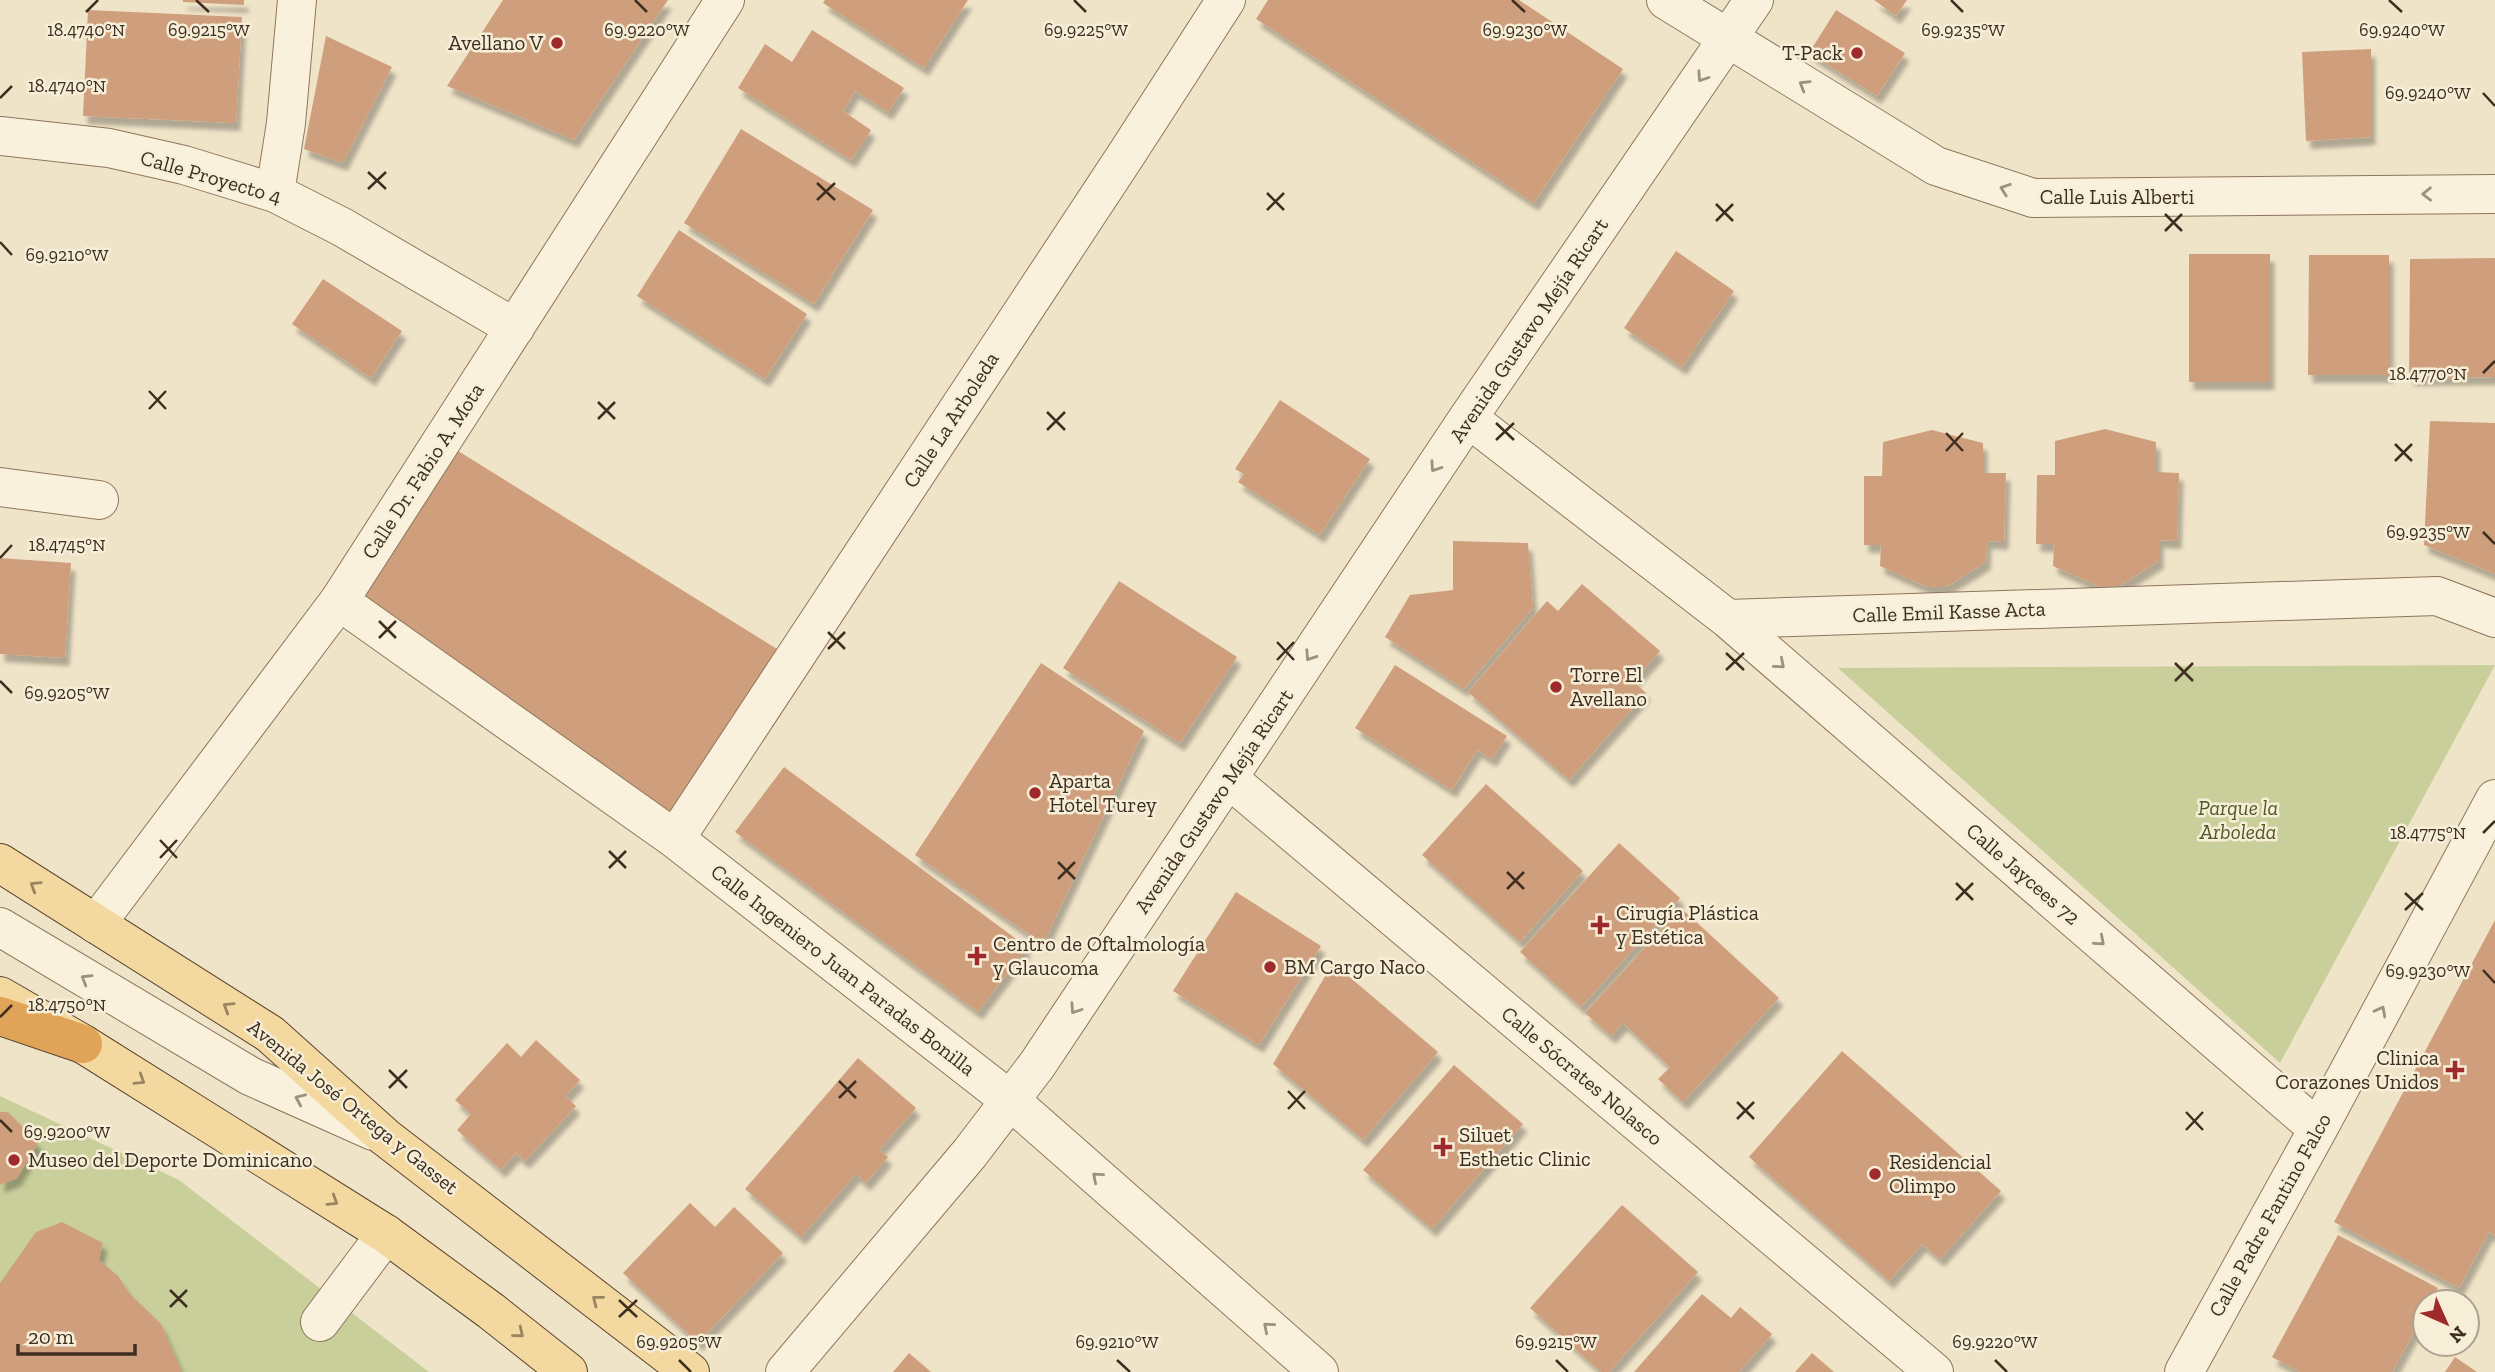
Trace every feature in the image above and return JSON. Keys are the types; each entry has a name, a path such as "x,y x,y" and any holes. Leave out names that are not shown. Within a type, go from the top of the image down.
{"highway":[{"path":"0,1016 83,1044"}],"main road":[{"name":"Avenida José Ortega y Gasset","path":"0,863 270,1034 385,1137 690,1372"},
{"path":"0,996 83,1044 386,1234 568,1372"}],"street":[{"path":"275,193 289,99 297,0"},
{"name":"Calle Dr. Fabio A. Mota","path":"96,924 339,601 725,0"},
{"name":"Calle La Arboleda","path":"675,839 1226,0"},
{"name":"Calle Luis Alberti","path":"1666,0 1936,166 2032,198 2495,194"},
{"name":"Avenida Gustavo Mejía Ricart","path":"785,1372 939,1191 1011,1101 1229,779 1468,418 1754,0"},
{"name":"Calle Proyecto 4","path":"0,136 109,148 184,165 275,193 342,226 515,328"},
{"path":"1468,418 1728,620"},
{"path":"0,487 99,500"},
{"name":"Calle Emil Kasse Acta","path":"1728,620 2437,596 2495,618"},
{"name":"Calle Ingeniero Juan Paradas Bonilla","path":"339,601 675,839 1011,1101 1319,1372"},
{"name":"Calle Jaycees 72","path":"1728,620 2318,1129"},
{"name":"Calle Sócrates Nolasco","path":"1229,779 1934,1372"},
{"name":"Calle Padre Fantino Falco","path":"2184,1372 2495,799"},
{"path":"0,927 250,1076 385,1137"},
{"path":"320,1322 386,1234"}],"green space":[{"name":"Parque la Arboleda","path":"2495,665 2280,1063 1838,668"},
{"path":"0,1096 179,1180 429,1372 0,1372"}],"building":[{"path":"244,0 244,5 183,2"},
{"name":"Avellano V","path":"503,0 668,0 574,140 447,86"},
{"path":"825,0 968,0 924,68 823,3"},
{"path":"1268,0 1519,0 1623,69 1534,203 1256,19"},
{"path":"1874,0 1907,0 1896,16"},
{"path":"88,10 242,17 236,123 83,116"},
{"name":"T-Pack","path":"1836,10 1905,53 1877,96 1809,53"},
{"path":"812,30 904,88 888,112 855,91 843,111 871,130 851,160 738,88 765,44 792,62"},
{"path":"326,36 392,67 343,163 304,149"},
{"path":"2371,49 2371,137 2306,141 2302,52"},
{"path":"741,129 873,210 814,304 684,223"},
{"path":"679,230 807,314 765,379 637,296"},
{"path":"1676,251 1734,291 1682,367 1624,328"},
{"path":"2189,254 2270,254 2270,382 2189,382"},
{"path":"2309,255 2389,255 2389,375 2308,375"},
{"path":"2495,258 2495,377 2409,378 2410,259"},
{"path":"323,279 402,331 371,378 292,324"},
{"path":"1280,400 1370,459 1320,535 1238,482 1244,474 1235,469"},
{"path":"2430,421 2495,423 2495,574 2424,545"},
{"path":"2105,429 2156,442 2156,472 2179,473 2177,541 2159,540 2159,561 2119,586 2100,587 2053,566 2054,544 2036,544 2037,475 2055,475 2055,441"},
{"path":"1932,430 1983,443 1983,473 2006,473 2004,542 1987,541 1986,562 1946,587 1927,587 1880,566 1881,545 1864,545 1864,476 1882,476 1883,442"},
{"path":"442,441 785,654 680,831 352,598"},
{"path":"1453,541 1528,543 1533,608 1464,689 1385,637 1410,595 1453,590"},
{"path":"0,558 71,563 65,658 0,654"},
{"path":"1119,581 1237,657 1180,743 1063,668"},
{"name":"Torre El Avellano","path":"1582,584 1660,651 1633,681 1646,693 1569,780 1468,692 1547,601 1558,611"},
{"name":"Aparta Hotel Turey","path":"1041,663 1144,731 1043,944 915,855"},
{"path":"1395,665 1507,736 1492,759 1477,750 1452,790 1355,728"},
{"path":"784,767 1027,947 978,1012 735,832"},
{"path":"1486,784 1583,871 1520,942 1422,855"},
{"name":"Cirugía Plástica y Estética","path":"1619,843 1680,898 1581,1007 1520,952"},
{"path":"1236,892 1321,946 1259,1045 1173,991"},
{"path":"1681,908 1779,998 1683,1102 1658,1079 1670,1067 1623,1023 1611,1036 1585,1013"},
{"name":"Clinica Corazones Unidos","path":"2495,920 2495,1236 2489,1232 2459,1288 2334,1222"},
{"path":"1333,963 1438,1052 1363,1140 1273,1064"},
{"path":"536,1040 580,1080 565,1096 576,1106 525,1161 516,1153 501,1170 457,1130 471,1114 455,1100 507,1043 521,1057"},
{"name":"Residencial Olimpo","path":"1842,1051 2001,1191 1940,1259 1922,1244 1889,1281 1749,1157"},
{"path":"858,1058 916,1108 879,1150 888,1157 866,1183 856,1174 801,1237 745,1189"},
{"name":"Siluet Esthetic Clinic","path":"1454,1065 1523,1124 1432,1229 1363,1170"},
{"name":"Museo del Deporte Dominicano","path":"0,1112 8,1112 38,1143 17,1178 0,1185"},
{"path":"690,1203 715,1227 734,1207 783,1253 698,1343 623,1273"},
{"path":"1622,1205 1698,1272 1609,1372 1601,1372 1530,1308"},
{"path":"62,1222 103,1243 99,1260 118,1276 128,1292 161,1324 182,1372 0,1372 0,1283 36,1232"},
{"path":"2338,1235 2438,1288 2411,1288 2411,1337 2392,1372 2300,1372 2272,1357"},
{"path":"1702,1294 1731,1318 1740,1307 1772,1334 1739,1372 1634,1372"},
{"path":"909,1353 931,1372 893,1372"},
{"path":"1812,1353 1834,1372 1795,1372"},
{"path":"2456,1358 2477,1372 2445,1372"}],"place":[{"name":"Avellano V","path":"557,43"},
{"name":"T-Pack","path":"1857,53"},
{"name":"Torre El Avellano","path":"1556,687"},
{"name":"Aparta Hotel Turey","path":"1035,793"},
{"name":"Cirugía Plástica y Estética","path":"1600,925"},
{"name":"Centro de Oftalmología y Glaucoma","path":"977,956"},
{"name":"BM Cargo Naco","path":"1270,967"},
{"name":"Clinica Corazones Unidos","path":"2455,1070"},
{"name":"Siluet Esthetic Clinic","path":"1443,1147"},
{"name":"Museo del Deporte Dominicano","path":"14,1160"},
{"name":"Residencial Olimpo","path":"1875,1174"}]}
